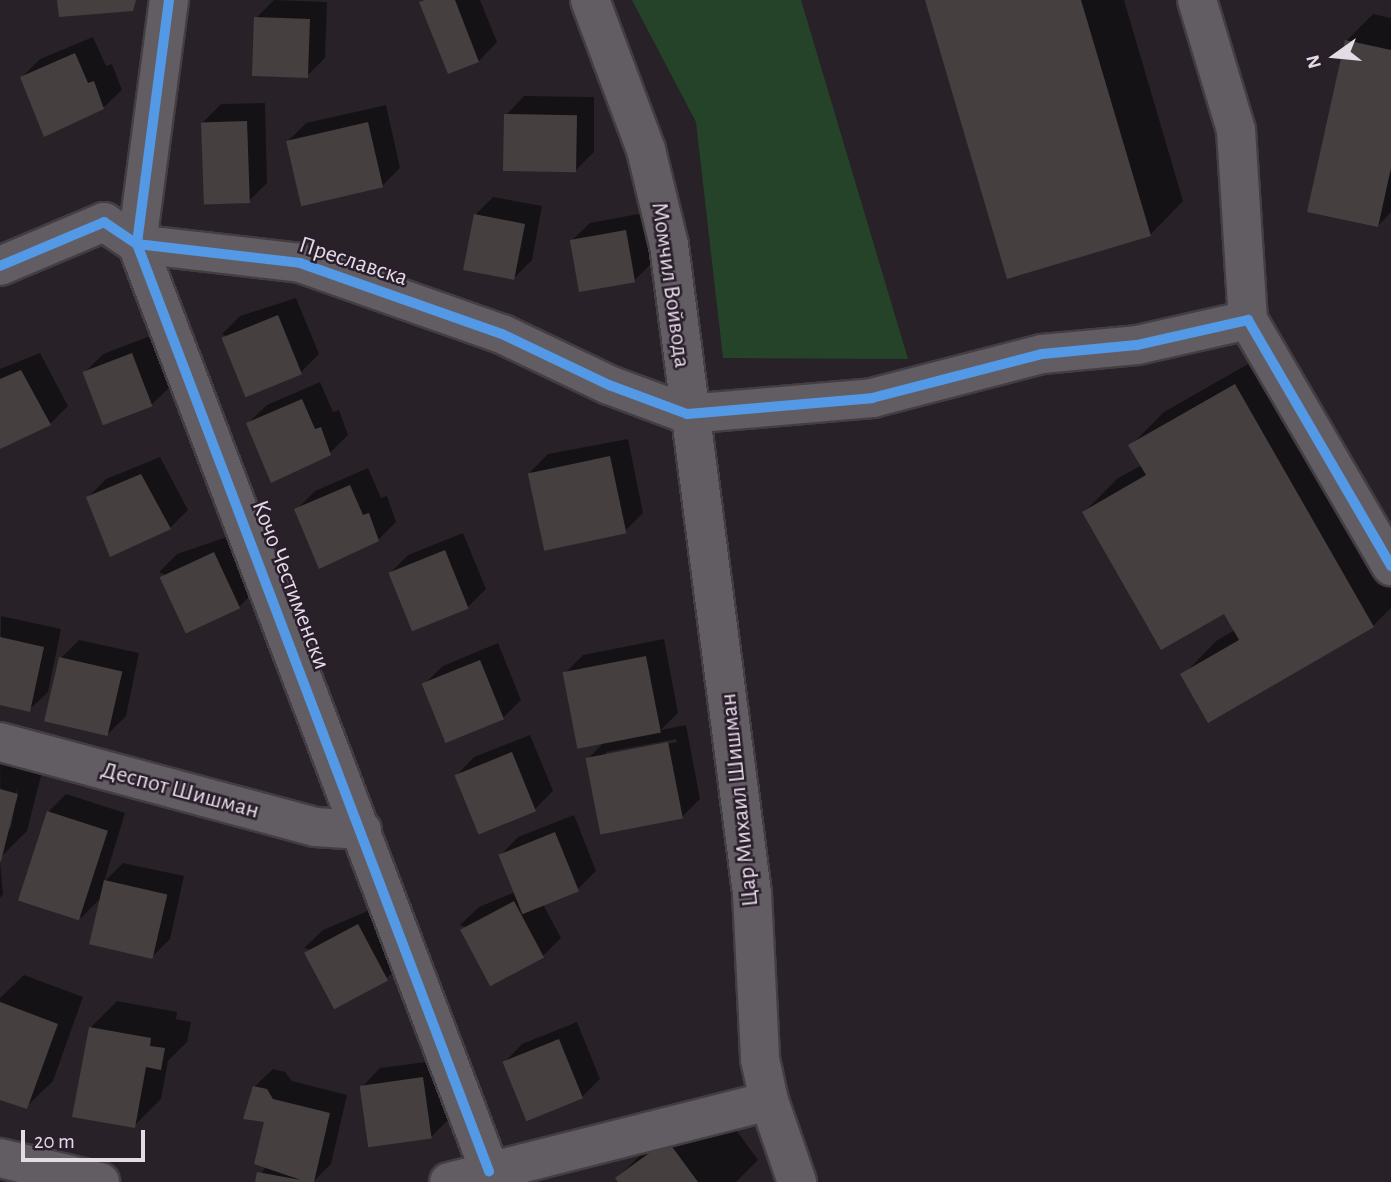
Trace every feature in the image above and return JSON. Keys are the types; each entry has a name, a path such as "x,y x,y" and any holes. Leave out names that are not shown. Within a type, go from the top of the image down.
{"street":[{"name":"Кочо Честименски","path":"169,0 138,244 362,830 487,1178"},
{"name":"Момчил Войвода","path":"590,0 646,150 661,209 669,245 687,414"},
{"path":"1197,0 1236,130 1248,320 1391,566"},
{"name":"Преславска","path":"0,266 104,222 138,244 300,263 502,334 609,385 687,414"},
{"path":"687,414 872,398 1042,354 1137,345 1248,320"},
{"name":"Цар Михаил Шишман","path":"687,414 709,538 738,775 751,893 760,1059 769,1101 797,1182"},
{"name":"Деспот Шишман","path":"0,742 315,827 362,830"},
{"path":"449,1182 487,1178 769,1101"},
{"path":"0,1158 100,1182"}],"green space":[{"path":"632,0 801,0 908,359 723,358 696,122"}],"building":[{"path":"57,0 136,0 133,11 59,17"},
{"path":"455,0 479,62 448,74 419,2"},
{"path":"925,0 1081,0 1151,236 1007,279"},
{"path":"254,17 310,19 308,78 252,76"},
{"path":"1345,40 1391,50 1391,168 1378,227 1307,212"},
{"path":"75,53 88,83 94,81 104,109 44,137 20,77"},
{"path":"504,114 577,115 576,172 503,171"},
{"path":"247,121 250,203 204,205 201,123"},
{"path":"368,122 383,187 301,206 286,141"},
{"path":"474,214 525,224 514,280 463,270"},
{"path":"626,230 635,282 579,292 570,240"},
{"path":"278,315 302,374 245,397 221,338"},
{"path":"132,353 152,406 103,425 83,372"},
{"path":"21,370 51,425 0,449 0,379"},
{"path":"1235,384 1374,627 1208,723 1180,674 1239,640 1224,614 1161,650 1082,512 1146,475 1128,445"},
{"path":"302,399 315,429 321,427 331,455 271,483 246,423"},
{"path":"610,456 626,533 544,551 528,473"},
{"path":"141,474 171,529 110,557 86,497"},
{"path":"350,485 363,515 369,513 379,541 319,569 294,509"},
{"path":"445,550 469,608 412,631 388,573"},
{"path":"214,552 240,608 186,634 160,577"},
{"path":"0,637 44,647 30,712 0,705"},
{"path":"646,656 661,733 577,749 563,672"},
{"path":"59,657 122,672 107,736 44,721"},
{"path":"480,660 504,719 446,743 422,684"},
{"path":"668,742 683,819 600,835 586,758"},
{"path":"512,752 536,811 478,835 455,775"},
{"path":"0,789 18,794 1,861 0,861"},
{"path":"47,811 108,831 79,920 18,900"},
{"path":"555,832 579,891 522,914 498,855"},
{"path":"104,880 167,895 152,959 89,944"},
{"path":"514,901 544,958 490,986 460,930"},
{"path":"358,924 388,981 334,1009 304,953"},
{"path":"0,1002 58,1024 27,1109 0,1100"},
{"path":"89,1027 151,1038 150,1046 165,1048 161,1070 146,1067 135,1128 72,1117"},
{"path":"559,1039 583,1098 526,1121 502,1062"},
{"path":"423,1077 432,1138 368,1147 360,1086"},
{"path":"253,1086 267,1089 273,1099 330,1113 314,1182 255,1182 257,1172 301,1180 254,1164 264,1122 243,1119"},
{"path":"667,1140 698,1182 618,1182 615,1178"}],"cycle path":[{"path":"169,0 137,244 489,1171"},
{"path":"0,266 104,222 137,244 300,263 502,334 609,385 687,414 872,398 1042,354 1137,345 1248,320 1391,566"}]}
